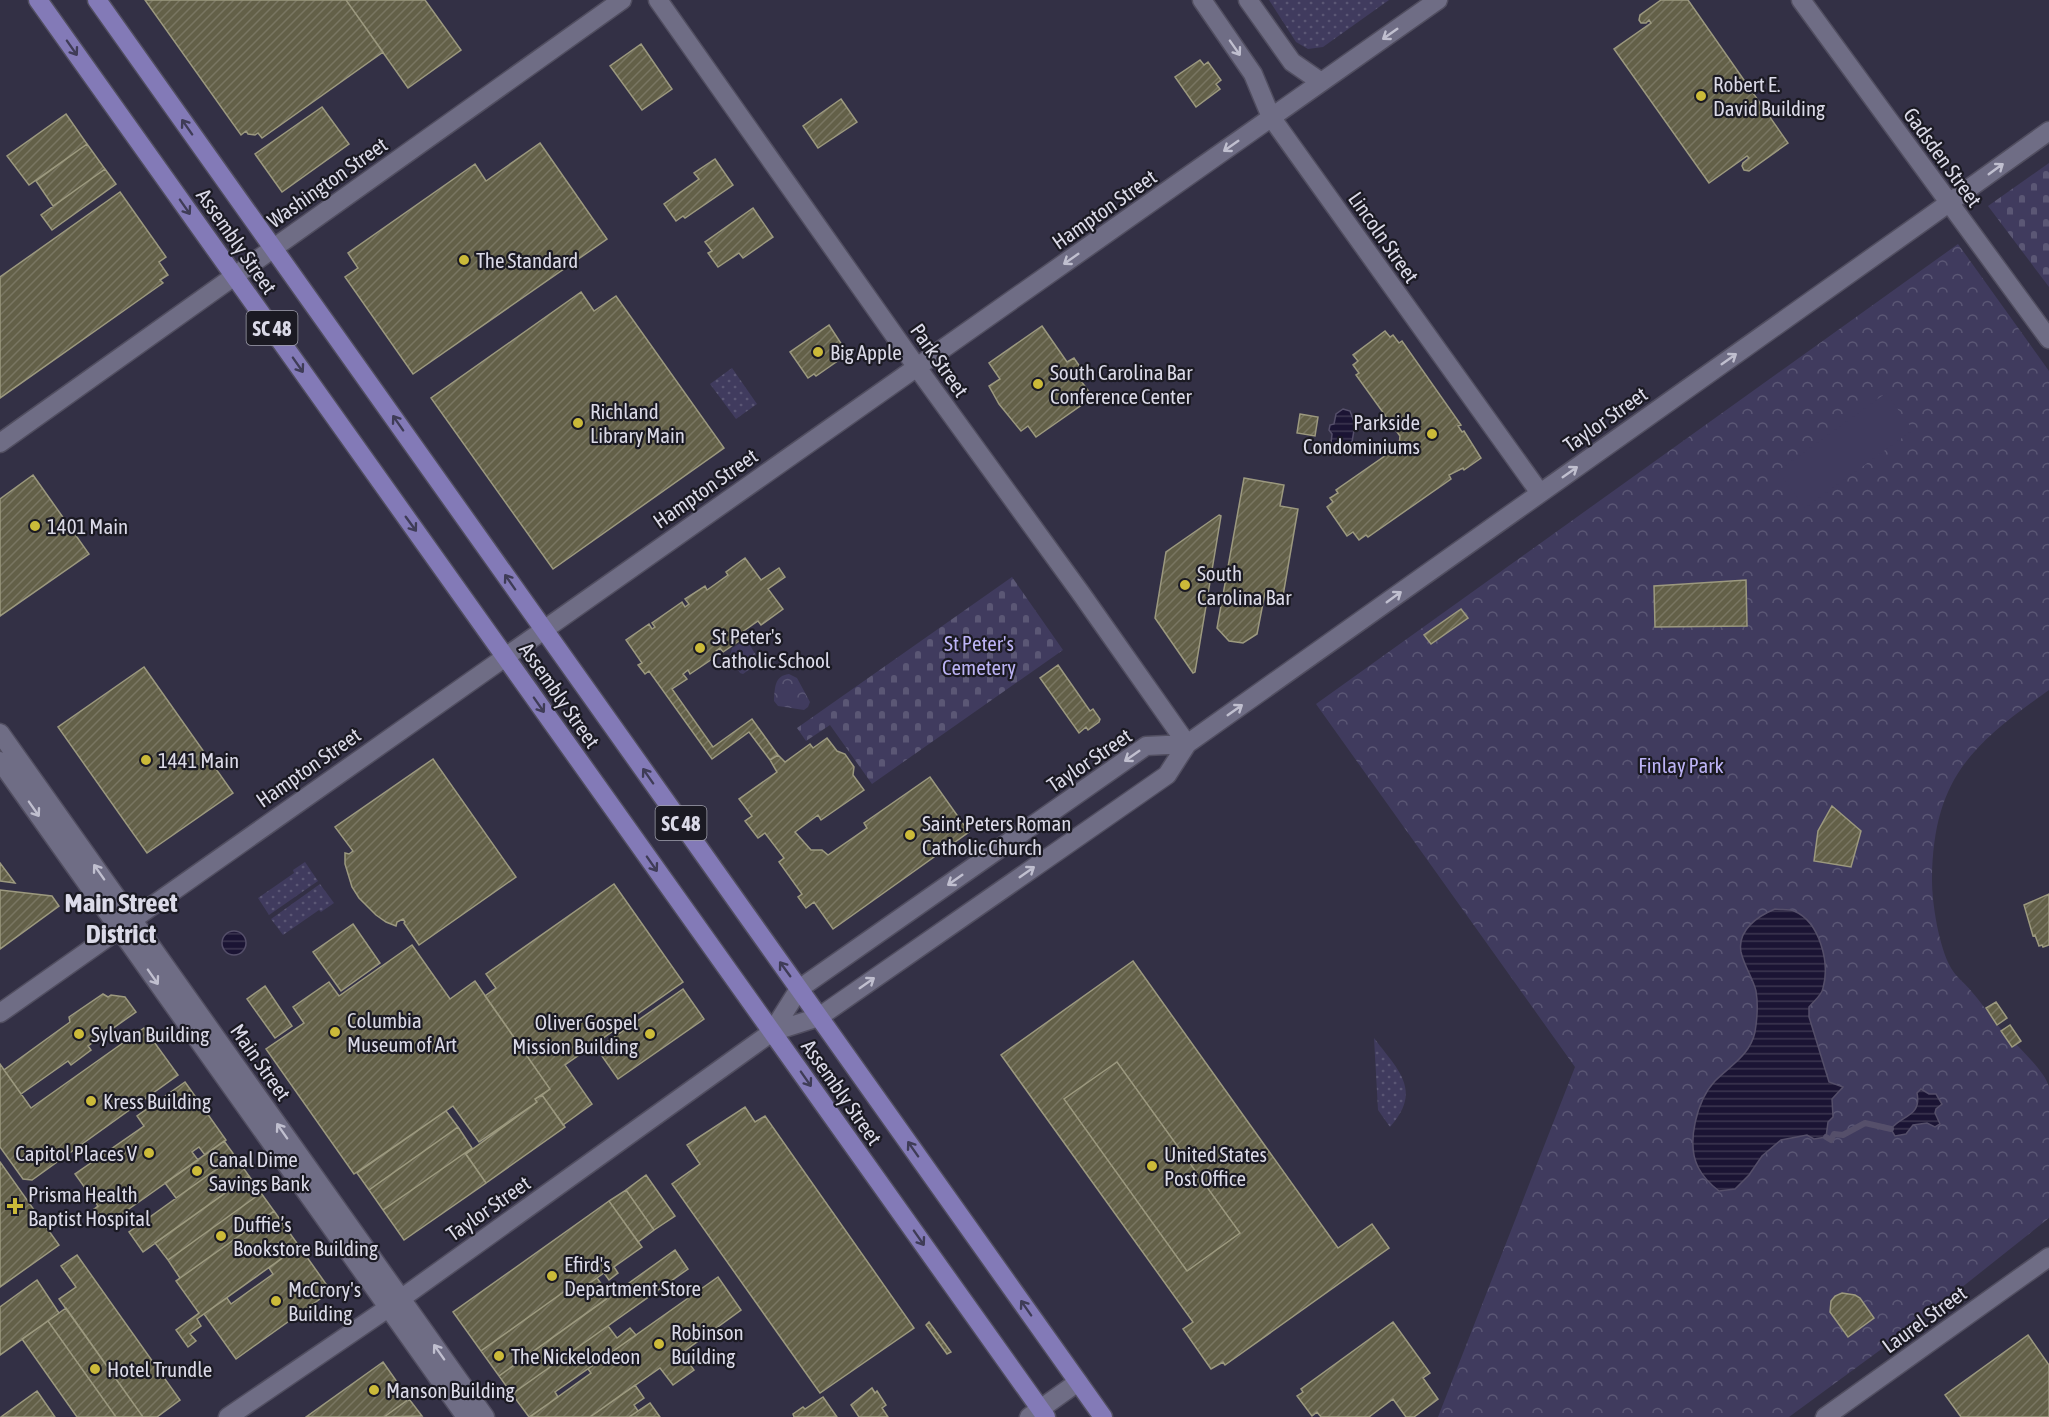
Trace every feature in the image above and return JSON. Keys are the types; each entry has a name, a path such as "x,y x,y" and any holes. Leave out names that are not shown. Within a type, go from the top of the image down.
{"main road":[{"name":"Assembly Street","path":"38,0 772,1032 1038,1414"},
{"name":"Assembly Street","path":"97,0 1103,1417"},
{"name":"Washington Street","path":"0,443 622,0"},
{"name":"Park Street","path":"658,0 916,366 1187,744"},
{"name":"Lincoln Street","path":"1202,0 1253,74 1271,117 1540,493"},
{"path":"1248,0 1292,62 1321,82"},
{"name":"Hampton Street","path":"0,1013 319,786 544,630 916,366 987,319 1438,0"},
{"name":"Gadsden Street","path":"1802,0 2049,339"},
{"name":"Taylor Street","path":"228,1417 395,1303 772,1032 819,1017 1167,775 1187,744 1949,204 2049,130"},
{"name":"Main Street","path":"0,733 126,924 395,1303 485,1417"},
{"name":"Taylor Street","path":"772,1032 799,989 1146,746 1187,744"},
{"name":"Main Street","path":"0,761 126,924"},
{"name":"Laurel Street","path":"1825,1417 2049,1257"},
{"name":"Main Street","path":"395,1303 465,1417"},
{"path":"1038,1414 1078,1382"}],"green space":[{"path":"1269,0 1389,0 1323,47 1308,49 1296,42"},
{"path":"2049,163 2049,287 1988,206"},
{"name":"Finlay Park","path":"1958,244 2049,371 2049,690 1998,729 1978,748 1962,768 1949,790 1940,815 1934,845 1933,901 1940,937 1951,968 2000,1028 2035,1064 2049,1087 2049,1218 1917,1323 1789,1417 1438,1417 1575,1067 1316,704"},
{"path":"732,368 757,404 736,419 710,384"},
{"path":"1886,393 1913,430 1805,508 1778,471"},
{"name":"St Peter's Cemetery","path":"1012,577 1063,650 872,784 830,725 806,741 797,728"},
{"path":"745,641 748,642 760,662 743,674 730,657 732,648"},
{"path":"789,674 797,678 810,702 804,710 778,706 774,701 778,680"},
{"path":"305,862 318,881 269,915 258,898 294,873 293,870"},
{"path":"320,884 334,903 321,912 319,910 283,935 271,919"},
{"path":"1374,1038 1398,1070 1406,1091 1405,1102 1400,1114 1390,1127 1378,1110"}],"shaded area":[{"path":"1343,409 1350,411 1355,424 1352,442 1349,442 1345,451 1336,450 1331,443 1332,434 1329,430 1330,425 1334,424 1336,414"},
{"path":"1775,909 1792,910 1803,916 1821,944 1825,978 1821,993 1809,1007 1809,1017 1829,1082 1843,1087 1832,1099 1833,1117 1828,1122 1826,1137 1814,1139 1807,1135 1781,1140 1762,1156 1749,1175 1735,1189 1719,1191 1698,1167 1693,1146 1695,1122 1709,1089 1739,1059 1753,1040 1757,996 1742,957 1742,937 1750,925"},
{"path":"234,931 239,932 245,938 245,948 239,954 234,955 229,954 223,948 222,943 223,938 229,932"},
{"path":"1921,1089 1929,1094 1936,1094 1942,1104 1935,1113 1940,1124 1935,1127 1927,1123 1913,1125 1906,1134 1895,1136 1891,1129 1914,1111 1918,1101 1917,1093"}],"building":[{"path":"145,0 346,0 383,52 262,138 258,133 248,134 246,131 241,135"},
{"path":"346,0 425,0 461,50 408,88"},
{"name":"Robert E. David Building","path":"1661,0 1688,0 1788,143 1749,171 1744,170 1742,166 1749,158 1747,156 1709,183 1614,49 1651,23 1649,20 1641,23 1640,15"},
{"path":"641,44 672,89 642,110 610,66"},
{"path":"1200,60 1204,65 1208,62 1221,80 1216,84 1220,89 1196,107 1175,77"},
{"path":"841,99 857,122 818,148 803,126"},
{"path":"322,107 349,144 282,192 255,154"},
{"path":"66,114 87,144 29,185 7,156"},
{"name":"The Standard","path":"540,143 607,239 413,374 345,277 358,268 348,253 475,164 486,181"},
{"path":"87,144 105,169 53,206 36,181"},
{"path":"715,159 733,185 685,218 683,216 676,221 664,204 699,179 694,173"},
{"path":"105,169 116,184 52,230 41,215"},
{"path":"120,192 166,257 159,262 168,275 160,280 163,283 0,398 0,277"},
{"path":"753,208 773,237 743,258 739,253 718,267 708,253 712,251 705,242"},
{"name":"Richland Library Main","path":"581,292 594,311 616,296 724,448 553,569 431,398"},
{"name":"Big Apple","path":"829,325 846,351 840,356 842,358 816,376 814,374 808,378 790,352"},
{"name":"South Carolina Bar Conference Center","path":"1042,326 1067,362 1074,358 1087,377 1081,381 1093,397 1036,437 1028,426 1021,431 999,404 989,386 1000,379 989,363"},
{"name":"Parkside Condominiums","path":"1385,331 1390,337 1393,335 1399,343 1402,341 1461,425 1458,426 1462,432 1464,431 1481,458 1464,470 1463,468 1449,475 1451,479 1368,537 1366,535 1359,540 1353,532 1347,536 1327,507 1333,502 1330,498 1338,493 1336,490 1399,446 1400,436 1356,375 1359,373 1353,365 1358,361 1353,355"},
{"path":"1300,414 1318,417 1315,436 1297,433"},
{"name":"1401 Main","path":"33,475 89,554 0,616 0,499"},
{"path":"1244,478 1284,485 1280,506 1298,509 1283,596 1265,593 1257,634 1243,643 1229,641 1217,628"},
{"name":"South Carolina Bar","path":"1219,515 1221,516 1193,673 1155,618 1166,552"},
{"path":"745,558 761,580 779,568 785,577 768,589 783,609 761,625 758,621 738,635 742,639 723,652 720,648 716,651 718,655 690,674 688,670 683,674 687,679 672,689 713,747 752,719 778,755 770,760 749,732 712,759 649,671 645,674 638,665 642,663 626,640 649,624 652,629 655,627 652,623 682,602 685,607 689,604 685,599 705,586 707,590 728,575 726,572"},
{"path":"1746,580 1747,626 1655,627 1654,586"},
{"path":"1461,609 1468,618 1431,644 1424,635"},
{"path":"1058,665 1090,711 1093,709 1100,719 1088,730 1086,727 1079,733 1040,678"},
{"name":"1441 Main","path":"144,667 233,793 147,853 58,727"},
{"name":"Saint Peters Roman Catholic Church","path":"827,738 837,751 845,754 854,767 853,775 864,790 821,820 818,815 795,832 811,850 822,850 828,855 867,828 864,823 930,777 969,832 833,929 814,902 806,908 798,897 802,894 779,862 784,858 765,833 758,838 745,821 752,816 739,799 777,772 770,760 778,755 785,762 810,744 813,748"},
{"path":"433,759 516,877 419,945 403,919 397,922 396,926 386,922 359,898 352,887 345,864 345,853 349,854 353,851 335,827"},
{"path":"1832,806 1861,831 1851,867 1814,861 1818,831"},
{"path":"0,863 15,883 0,881"},
{"path":"614,884 683,982 565,1065 592,1104 563,1125 542,1095 550,1089 485,996 496,988 486,974"},
{"path":"0,890 52,896 59,906 0,949"},
{"path":"2049,894 2049,945 2043,947 2039,946 2035,935 2033,936 2024,905"},
{"path":"353,924 380,963 341,991 313,952"},
{"path":"412,945 450,999 475,981 550,1089 535,1099 537,1102 479,1142 453,1106 354,1174 266,1049 304,1023 293,1007 329,982 339,996"},
{"path":"1133,961 1338,1248 1372,1224 1389,1248 1225,1365 1223,1362 1211,1369 1183,1329 1193,1322 1001,1055","holes":["1117,1062 1240,1233 1187,1271 1064,1099"]},
{"path":"265,986 292,1026 275,1038 247,999"},
{"name":"Oliver Gospel Mission Building","path":"683,989 704,1019 618,1079 597,1049"},
{"name":"Sylvan Building","path":"103,994 108,997 111,995 125,997 136,1012 88,1046 91,1050 71,1065 68,1061 21,1094 4,1070 70,1022 69,1017"},
{"path":"1996,1002 2007,1018 1997,1025 1986,1008"},
{"path":"2010,1025 2021,1041 2012,1047 2001,1031"},
{"name":"Kress Building","path":"144,1028 178,1075 32,1180 23,1179 0,1147 0,1064 31,1108"},
{"name":"United States Post Office","path":"1117,1062 1240,1233 1187,1271 1064,1099"},
{"name":"Capitol Places V","path":"185,1082 226,1140 205,1155 199,1147 192,1152 198,1160 109,1223 103,1214 100,1216 94,1209 98,1206 75,1174 144,1126 137,1116"},
{"path":"542,1095 565,1127 486,1183 466,1154 537,1102 535,1099"},
{"path":"745,1107 755,1122 765,1116 914,1328 820,1393 672,1184 700,1164 687,1145"},
{"path":"446,1111 458,1127 369,1190 357,1173"},
{"path":"458,1127 472,1148 383,1210 369,1190"},
{"name":"Canal Dime Savings Bank","path":"224,1141 235,1156 176,1198 165,1183"},
{"path":"465,1153 486,1183 404,1240 383,1210"},
{"path":"235,1156 249,1176 143,1252 129,1232"},
{"name":"Prisma Health Baptist Hospital","path":"0,1162 59,1245 0,1287"},
{"path":"646,1175 675,1216 654,1230 626,1190"},
{"path":"249,1176 261,1193 168,1260 155,1243"},
{"path":"626,1190 654,1230 638,1242 609,1201"},
{"name":"Duffie’s Bookstore Building","path":"261,1193 274,1211 180,1278 168,1260"},
{"name":"Efird's Department Store","path":"609,1201 642,1247 614,1267 618,1273 609,1280 604,1273 577,1292 572,1286 481,1351 453,1312"},
{"path":"274,1211 299,1246 197,1319 201,1326 190,1334 196,1341 188,1347 176,1330 199,1313 176,1281"},
{"name":"McCrory's Building","path":"299,1246 331,1291 236,1359 204,1314 227,1298 231,1304 273,1274 269,1268"},
{"path":"675,1250 688,1269 512,1394 499,1376"},
{"path":"77,1255 180,1400 157,1417 143,1417 59,1299 76,1287 61,1266"},
{"name":"Robinson Building","path":"718,1277 741,1310 682,1353 694,1370 673,1385 660,1368 590,1417 530,1417 591,1373 588,1369"},
{"path":"597,1278 610,1296 499,1376 481,1351 572,1286 577,1292"},
{"path":"37,1280 59,1313 0,1355 0,1307"},
{"path":"1842,1293 1860,1298 1874,1318 1848,1337 1830,1312 1831,1301"},
{"name":"Hotel Trundle","path":"66,1308 143,1417 116,1417 48,1321"},
{"path":"48,1321 116,1417 77,1417 22,1339"},
{"path":"929,1322 951,1352 947,1354 926,1325"},
{"path":"1393,1322 1430,1373 1423,1378 1438,1399 1414,1417 1406,1417 1393,1399 1369,1417 1321,1417 1317,1412 1312,1416 1297,1396 1303,1392 1301,1389"},
{"path":"608,1326 617,1338 630,1328 636,1335 555,1392 558,1397 529,1417 512,1394"},
{"path":"2028,1335 2049,1365 2049,1417 1961,1417 1945,1395"},
{"name":"Manson Building","path":"383,1362 409,1399 384,1417 306,1417"},
{"path":"635,1385 644,1398 634,1405 638,1411 629,1417 590,1417"},
{"path":"872,1388 875,1393 877,1391 886,1405 882,1408 888,1417 859,1417 851,1405"},
{"path":"37,1391 55,1417 1,1417"},
{"path":"823,1397 837,1417 794,1417 793,1414 803,1407 805,1409"},
{"path":"409,1399 422,1416 384,1417"},
{"path":"650,1403 660,1417 629,1417"}],"waterway":[{"path":"1826,1137 1831,1140 1834,1134 1843,1135 1865,1123 1891,1129"}],"place":[{"name":"Robert E. David Building","path":"1701,96"},
{"name":"The Standard","path":"464,260"},
{"name":"Big Apple","path":"818,352"},
{"name":"South Carolina Bar Conference Center","path":"1038,384"},
{"name":"Richland Library Main","path":"578,423"},
{"name":"Parkside Condominiums","path":"1432,434"},
{"name":"1401 Main","path":"35,526"},
{"name":"South Carolina Bar","path":"1185,585"},
{"name":"St Peter's Catholic School","path":"700,648"},
{"name":"1441 Main","path":"146,760"},
{"name":"Saint Peters Roman Catholic Church","path":"910,835"},
{"name":"Columbia Museum of Art","path":"335,1032"},
{"name":"Sylvan Building","path":"79,1034"},
{"name":"Oliver Gospel Mission Building","path":"650,1034"},
{"name":"Kress Building","path":"91,1101"},
{"name":"Capitol Places V","path":"149,1153"},
{"name":"United States Post Office","path":"1152,1166"},
{"name":"Canal Dime Savings Bank","path":"197,1171"},
{"name":"Prisma Health Baptist Hospital","path":"15,1206"},
{"name":"Duffie’s Bookstore Building","path":"221,1236"},
{"name":"Efird's Department Store","path":"552,1276"},
{"name":"McCrory's Building","path":"276,1301"},
{"name":"Robinson Building","path":"659,1344"},
{"name":"The Nickelodeon","path":"499,1356"},
{"name":"Hotel Trundle","path":"95,1369"},
{"name":"Manson Building","path":"374,1390"}],"district":[{"name":"Main Street District","path":"121,918"}]}
